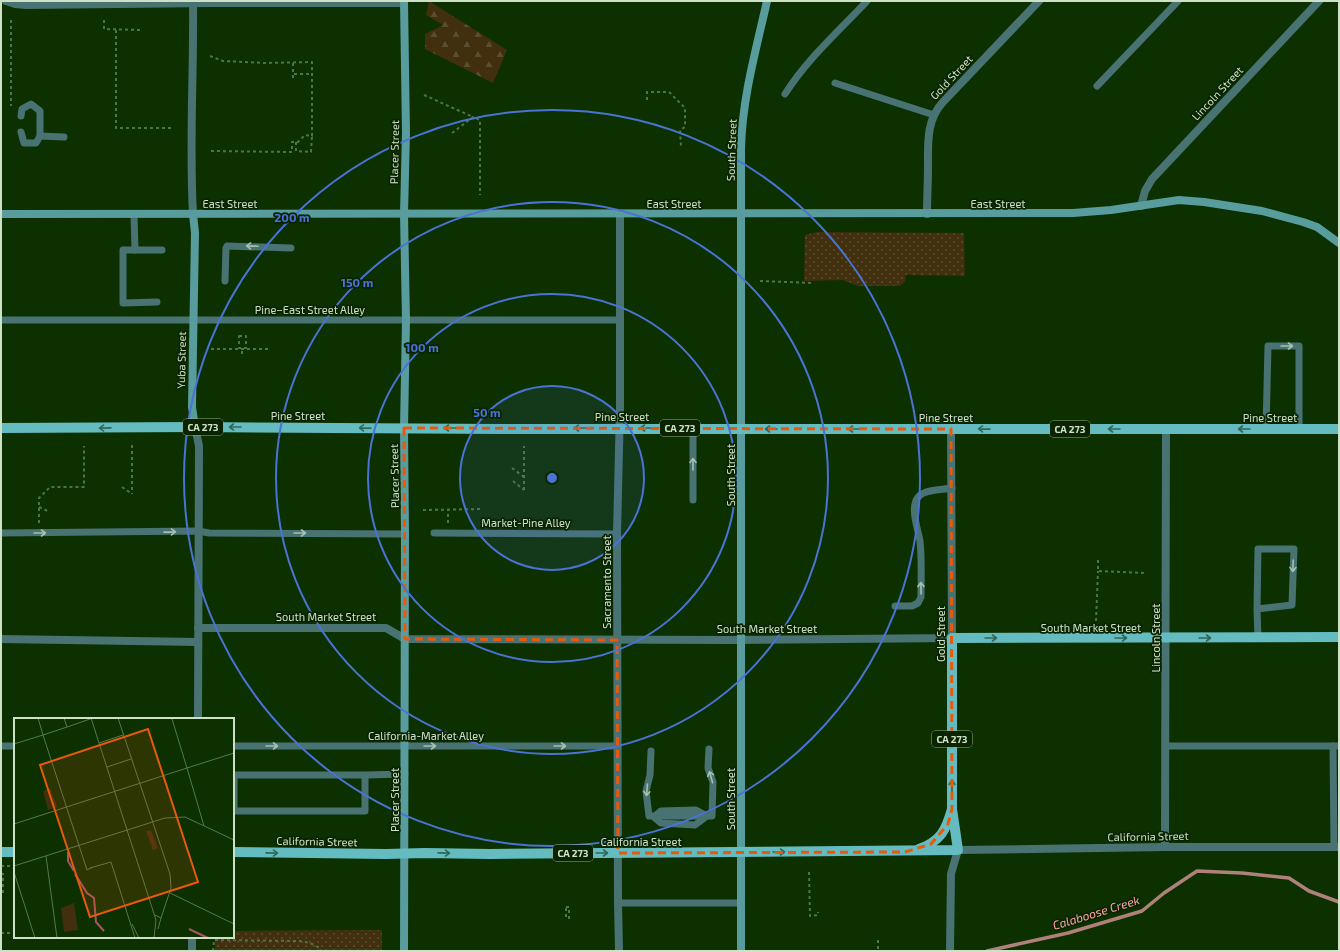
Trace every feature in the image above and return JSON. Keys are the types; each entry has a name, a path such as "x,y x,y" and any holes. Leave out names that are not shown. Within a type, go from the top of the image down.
{"main road":[{"name":"Pine Street","path":"1,428 1339,429"},
{"name":"South Market Street","path":"952,638 1166,639 1339,637"},
{"name":"Gold Street","path":"940,836 948,824 952,809 952,638"},
{"name":"CA 273","path":"952,809 958,850"},
{"name":"California Street","path":"905,852 920,849 931,844 940,836"},
{"name":"California Street","path":"234,852 618,853 905,852 958,850"},
{"path":"1,852 14,852"}],"street":[{"path":"6,1 26,5 114,2 404,2"},
{"name":"South Street","path":"741,951 741,145 743,112 747,88 767,1"},
{"name":"Gold Street","path":"927,214 928,137 934,115 943,102 1039,1"},
{"name":"Lincoln Street","path":"1141,206 1145,191 1152,179 1319,1"},
{"name":"Yuba Street","path":"193,2 194,46 191,170 195,233 192,320 192,407 198,446 198,718"},
{"name":"Placer Street","path":"404,2 406,133 404,214 406,320 404,428 404,951"},
{"name":"East Street","path":"1,214 1072,213 1111,210 1190,200 1256,210 1303,222 1314,226 1339,243"},
{"name":"Sacramento Street","path":"619,951 617,534 620,214"},
{"name":"Gold Street","path":"951,429 952,638"},
{"name":"Lincoln Street","path":"1166,429 1166,847"},
{"name":"South Market Street","path":"198,628 386,628 405,639 741,640 952,638"},
{"path":"1,640 198,642"},
{"name":"California Street","path":"958,850 1166,847 1336,847"},
{"path":"950,951 951,874 958,850"},
{"path":"192,938 192,951"}],"lane":[{"path":"785,94 806,65 867,1"},
{"path":"1097,86 1178,1"},
{"path":"835,82 934,115"},
{"path":"20,116 22,109 30,104 40,111 40,136 36,143 24,143 21,132"},
{"path":"40,136 64,137"},
{"path":"134,214 135,250"},
{"path":"225,281 227,246 291,248"},
{"path":"157,302 123,303 123,250 162,250"},
{"name":"Pine–East Street Alley","path":"1,320 620,320"},
{"path":"1266,429 1268,346 1299,346 1299,429"},
{"path":"693,428 693,500"},
{"path":"895,606 912,606 918,603 921,597 920,541 916,525 915,508 917,499 921,495 928,492 952,488"},
{"path":"1,533 198,531 209,533 405,534"},
{"name":"Market-Pine Alley","path":"434,533 617,534"},
{"path":"1257,609 1292,605 1294,549 1258,549 1257,609 1258,638"},
{"path":"1,746 14,746"},
{"name":"California-Market Alley","path":"234,746 618,746"},
{"path":"1166,746 1336,746 1336,847"},
{"path":"650,751 650,775 646,791 649,816 712,816 713,782 708,768 709,748"},
{"path":"365,774 365,811 234,811 234,776 365,774 405,774"},
{"path":"618,904 741,903"}],"path":[{"path":"11,20 11,106"},
{"path":"104,20 104,30 140,30"},
{"path":"116,30 116,128 172,128"},
{"path":"210,56 223,61 293,63 312,62 311,152 296,151 296,142"},
{"path":"293,63 293,78"},
{"path":"293,74 312,74"},
{"path":"647,100 647,92 669,92 685,108 685,127 680,130 681,147"},
{"path":"424,95 480,120 480,195"},
{"path":"452,133 473,117"},
{"path":"210,151 292,152 292,142 298,142 304,136 312,136"},
{"path":"760,281 814,283"},
{"path":"241,348 246,348 246,336 239,336 241,348 242,354"},
{"path":"211,349 269,349"},
{"path":"122,487 132,494 132,445"},
{"path":"39,526 39,498 50,487 84,487 84,446"},
{"path":"513,481 524,490 524,446"},
{"path":"512,468 524,477"},
{"path":"39,507 50,512"},
{"path":"423,510 482,509"},
{"path":"448,510 448,523"},
{"path":"1096,622 1098,560"},
{"path":"1098,571 1147,573"},
{"path":"1,866 14,866"},
{"path":"3,872 3,893"},
{"path":"809,872 810,916 818,916 818,912"},
{"path":"566,907 569,907 569,918 566,918 566,907"},
{"path":"1,933 14,933"},
{"path":"213,951 214,940 299,941 310,943 320,948 321,951"},
{"path":"878,940 878,951"}],"highlighted area":[{"path":"404,428 951,429 952,809 948,824 931,844 905,852 618,853 617,640 405,639"}],"green space":[{"path":"429,1 507,50 493,83 425,49 425,34 443,25 426,15"},
{"path":"817,232 964,233 965,276 906,275 905,281 900,286 858,286 843,280 804,281 805,235"},
{"path":"382,930 382,951 215,951 215,938 234,938 234,931"}],"waterway":[{"name":"Calaboose Creek","path":"987,951 1068,933 1142,911 1164,893 1197,871 1242,873 1289,878 1309,891 1339,902"}]}
